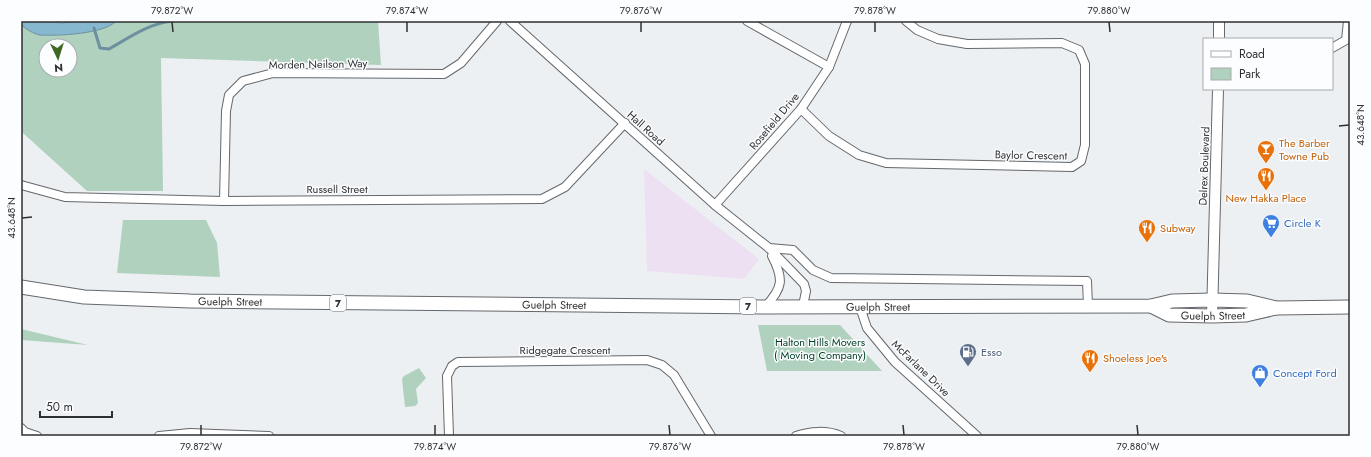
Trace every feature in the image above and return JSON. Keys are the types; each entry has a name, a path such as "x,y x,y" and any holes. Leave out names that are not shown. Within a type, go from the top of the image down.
{"main road":[{"name":"Guelph Street","path":"21,287 84,297 190,301 860,307 1152,306 1172,301 1212,300 1247,301 1276,308"},
{"name":"Guelph Street","path":"1152,306 1169,315 1212,316 1246,315 1276,308 1350,307"}],"street":[{"name":"Morden Neilson Way","path":"224,201 226,111 229,94 243,81 273,73 444,74 461,63 497,21"},
{"name":"Hall Road","path":"510,21 716,205 768,248 804,284 806,291 803,306"},
{"path":"747,21 829,67"},
{"name":"Rosefield Drive","path":"716,205 801,109 829,67 847,21"},
{"name":"Baylor Crescent","path":"801,109 829,136 859,155 886,163 1072,168 1081,161 1085,145 1084,64 1080,50 1062,43 967,44 938,39 917,30 906,21"},
{"path":"1219,21 1219,38"},
{"path":"1333,47 1346,40 1348,21"},
{"name":"Delrex Boulevard","path":"1212,316 1218,90"},
{"name":"Russell Street","path":"21,185 65,197 224,201 542,199 565,187 625,123"},
{"path":"768,248 793,250 813,270 831,278 1086,281 1088,306"},
{"path":"765,307 776,296 781,282 778,268 768,248"},
{"name":"McFarlane Drive","path":"860,307 867,328 895,362 977,436"},
{"name":"Ridgegate Crescent","path":"448,436 447,376 452,366 458,362 647,360 662,365 674,375 711,436"},
{"path":"21,428 26,432 37,436"},
{"path":"796,436 818,431 842,436"},
{"path":"159,436 190,433 269,436"}],"shaded area":[{"path":"644,169 759,259 744,279 647,271"}],"green space":[{"path":"116,21 378,21 381,65 161,58 163,191 87,191 21,132 21,24 35,34 40,35 80,33 102,29"},
{"path":"123,220 206,220 217,243 220,277 117,273"},
{"name":"Halton Hills Movers ( Moving Company)","path":"758,325 840,325 882,371 767,371"},
{"path":"21,329 88,345 21,340"},
{"path":"419,368 426,378 416,389 418,403 415,406 405,407 402,379 404,376"}],"water":[{"path":"21,21 61,23 116,21 102,29 92,31 69,34 40,35 25,28 21,24"}],"waterway":[{"path":"94,28 100,48 109,49 147,28 172,21"}],"place":[{"name":"The Barber Towne Pub","path":"1266,164"},
{"name":"New Hakka Place","path":"1266,191"},
{"name":"Circle K","path":"1271,238"},
{"name":"Subway","path":"1147,243"},
{"name":"Esso","path":"968,367"},
{"name":"Shoeless Joe's","path":"1090,373"},
{"name":"Concept Ford","path":"1260,388"}]}
